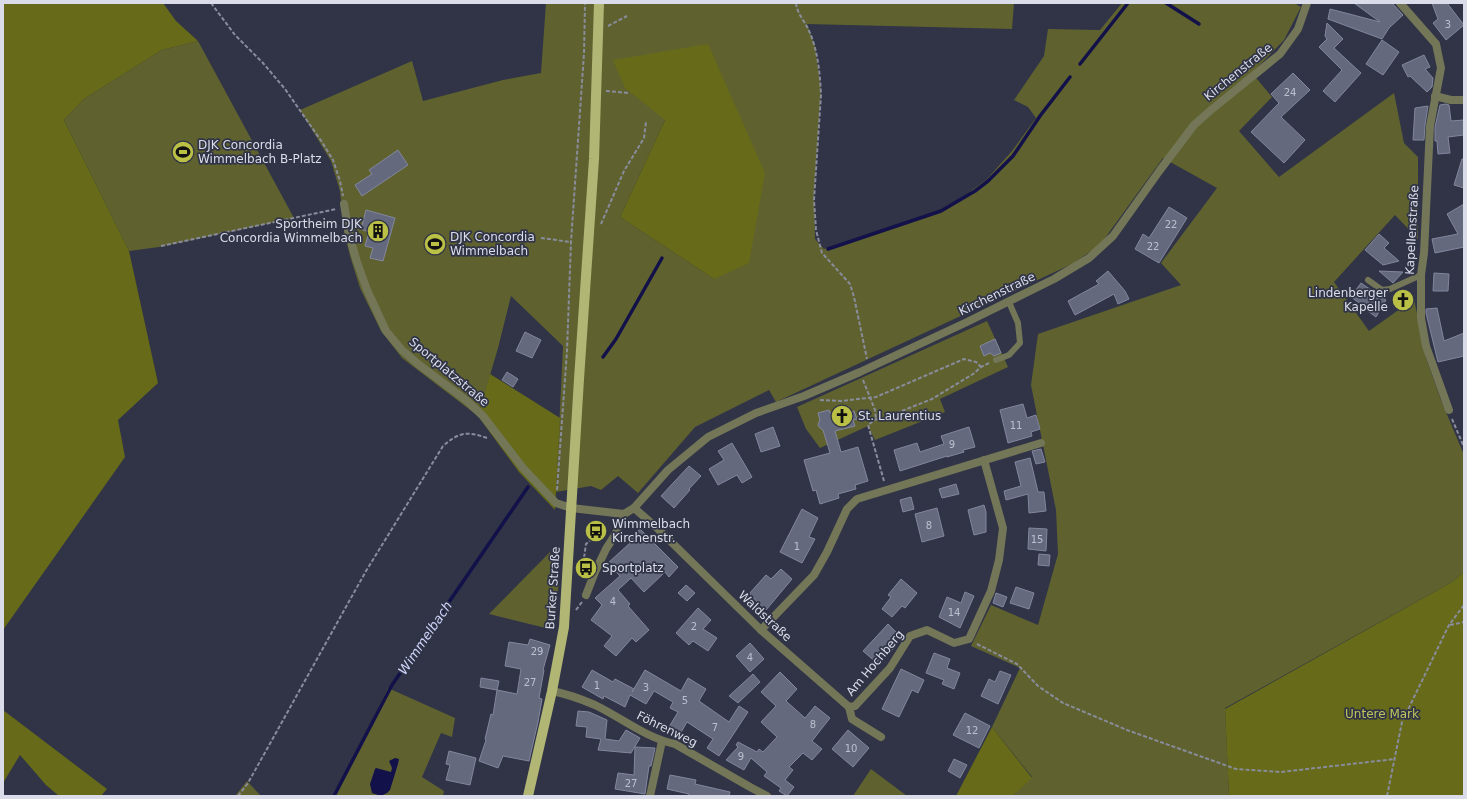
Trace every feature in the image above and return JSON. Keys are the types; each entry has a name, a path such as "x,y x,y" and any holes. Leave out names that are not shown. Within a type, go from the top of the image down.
{"main road":[{"name":"Burker Straße","path":"528,796 552,691 564,627 594,159 599,3"}],"street":[{"name":"Kirchenstraße","path":"624,514 634,508 668,470 708,437 756,413 804,396 869,368 1009,302 1054,279 1089,258 1113,236 1194,125 1280,54 1298,29 1307,3"},
{"name":"Kapellenstraße","path":"1400,3 1436,44 1441,68 1430,126 1424,252 1421,275 1421,318 1426,346 1449,410"},
{"path":"1435,96 1451,100 1464,100"},
{"name":"Sportplatzstraße","path":"344,204 349,235 357,262 367,290 386,331 402,350 418,364 468,401 483,416 523,468 556,503 571,508"},
{"path":"761,630 814,575 828,552 847,509 857,499 1041,443"},
{"path":"969,640 991,590 999,560 1003,528 984,460"},
{"path":"571,508 624,514 615,535 594,572 586,595"},
{"name":"Waldstraße","path":"634,508 656,527 761,630 849,707 852,719 881,737"},
{"name":"Am Hochberg","path":"849,707 855,706 890,668 910,636 927,630 954,643 969,640"},
{"name":"Föhrenweg","path":"552,691 571,695 595,705 662,741 675,744 767,796"},
{"path":"650,796 662,741"}],"lane":[{"path":"1368,280 1382,290 1386,290 1421,275"},
{"path":"996,360 1009,355 1020,344 1018,324 1009,302"}],"path":[{"path":"161,246 337,209 344,204 340,181 332,160 322,142 285,89 263,63 235,35 211,3"},
{"path":"556,503 567,351 571,242 584,53 585,3"},
{"path":"796,3 799,14 809,30 813,41 821,84 814,200 817,237 822,253 850,284 869,368"},
{"path":"598,32 627,16"},
{"path":"597,90 629,94"},
{"path":"589,238 600,226 624,171 644,138 646,122"},
{"path":"541,238 571,242"},
{"path":"804,396 817,400 841,400 876,397 964,359 976,362 981,367"},
{"path":"887,490 868,425 876,419 879,420 932,399 973,374 981,367 996,360"},
{"path":"864,382 875,410 876,419"},
{"path":"1449,410 1464,447"},
{"path":"238,796 248,783 366,571 443,446 454,437 467,433 504,443"},
{"path":"594,572 583,565 586,544 603,529 615,535"},
{"path":"1387,796 1402,722 1449,625 1464,605"},
{"path":"1449,625 1464,622"},
{"path":"969,640 1017,664 1038,686 1063,703 1127,730 1236,769 1281,772 1395,759"}],"green space":[{"path":"3,3 163,3 176,21 198,41 162,50 84,99 64,120 129,251 158,383 118,420 125,457 3,630"},
{"path":"546,3 1014,3 1012,29 807,24 815,46 821,90 814,193 815,239 824,249 938,211 963,197 987,179 1012,151 1036,118 1028,107 1014,100 1044,56 1048,29 1100,30 1122,3 1294,3 1301,7 1284,40 1252,73 1272,97 1239,131 1279,177 1394,93 1404,143 1418,157 1418,239 1395,215 1334,282 1369,331 1414,299 1426,358 1441,400 1464,455 1464,572 1452,582 1225,708 1229,796 1013,796 1032,777 992,727 1020,668 971,646 991,605 1038,625 1058,554 1056,510 1031,385 1038,334 1181,285 1161,263 1217,188 1163,158 1100,245 1072,264 776,402 769,390 695,427 638,493 618,476 601,490 591,486 556,492 563,346 511,296 498,348 478,416 402,358 381,331 360,288 344,231 340,191 331,161 300,110 412,61 423,101 503,80 541,73","holes":["665,120 714,279 620,217"]},
{"path":"198,41 294,218 159,247 129,251 64,120 84,99 162,50"},
{"path":"708,44 765,173 749,263 714,279 620,217 665,120 625,88 613,60"},
{"path":"987,321 1008,367 940,399 945,412 875,440 868,426 820,448 806,429 797,407"},
{"path":"490,374 560,418 555,510 519,472 478,416"},
{"path":"550,552 559,581 554,630 489,614"},
{"name":"Untere Mark","path":"1464,572 1464,796 1229,796 1225,709 1452,582"},
{"path":"388,688 455,718 452,737 441,733 422,777 444,791 443,796 335,796"},
{"path":"3,710 107,789 101,796 59,796 46,785 20,755 3,783"},
{"path":"992,727 1032,778 1013,796 956,796"},
{"path":"871,769 907,796 853,796"},
{"path":"247,781 261,796 235,796"}],"shaded area":[{"path":"395,758 399,759 390,790 381,796 372,793 370,784 375,769 391,772 392,768 389,761"}],"building":[{"path":"1354,3 1392,3 1403,15 1389,28 1382,39 1328,19 1330,9 1380,22"},
{"path":"1432,3 1447,3 1464,25 1446,40 1433,23 1438,19"},
{"path":"1327,23 1343,39 1334,48 1361,73 1335,102 1323,91 1342,70 1319,47 1327,39 1325,36"},
{"path":"1382,40 1399,52 1383,75 1366,64"},
{"path":"1424,55 1430,67 1425,69 1433,78 1432,87 1427,92 1410,76 1408,77 1402,65"},
{"path":"1293,73 1310,90 1281,117 1305,140 1284,163 1251,132 1279,103 1271,94"},
{"path":"1440,105 1449,105 1451,121 1464,120 1464,135 1448,137 1450,153 1438,154 1437,141 1435,141 1435,127"},
{"path":"1428,106 1424,140 1413,140 1415,108"},
{"path":"398,150 408,165 362,196 355,185 372,174 369,170"},
{"path":"1462,159 1464,159 1464,188 1454,185"},
{"path":"1464,204 1464,247 1435,253 1432,239 1458,234 1447,214"},
{"path":"1169,207 1187,218 1159,263 1135,249 1143,234 1149,238"},
{"name":"Sportheim DJK Concordia Wimmelbach","path":"366,210 395,218 383,261 370,258 373,248 365,246 369,232 361,229"},
{"path":"1379,234 1389,243 1384,248 1399,261 1383,265 1365,250"},
{"path":"1108,271 1125,291 1129,299 1118,304 1114,294 1075,315 1068,301 1099,284 1096,281"},
{"path":"1379,271 1403,272 1393,283"},
{"path":"1434,273 1449,274 1448,291 1433,291"},
{"path":"1361,283 1386,300 1376,317 1351,297"},
{"path":"1402,290 1410,297 1401,307 1393,300"},
{"path":"1437,308 1444,341 1464,333 1464,356 1438,362 1426,313 1426,309"},
{"path":"525,332 541,340 532,358 516,351"},
{"path":"995,339 1001,353 994,356 990,353 984,356 980,346"},
{"path":"507,372 518,379 513,387 502,380"},
{"path":"1023,404 1027,418 1036,415 1040,429 1031,432 1032,436 1008,443 1000,410"},
{"path":"849,407 851,412 854,411 857,419 853,420 855,426 835,431 841,452 858,447 868,481 855,485 856,489 838,494 839,498 820,504 816,490 813,491 804,460 830,453 823,430 818,424 820,420 818,413 829,410 830,413"},
{"path":"773,427 780,446 761,452 755,434"},
{"path":"969,427 975,447 963,450 964,452 900,471 894,450 917,443 920,452 944,444 941,436"},
{"path":"732,443 752,477 742,483 737,475 718,485 709,469 724,460 718,451"},
{"path":"1041,449 1045,462 1036,464 1032,451"},
{"path":"1030,458 1038,492 1044,492 1046,511 1029,513 1028,494 1006,500 1004,491 1021,486 1015,462"},
{"path":"689,466 701,476 674,508 661,496"},
{"path":"956,484 959,494 942,498 939,489"},
{"path":"911,497 914,509 903,512 900,500"},
{"path":"984,505 986,512 986,532 974,535 968,510"},
{"path":"937,508 944,536 922,542 915,514"},
{"path":"802,509 818,518 809,537 815,539 802,563 780,552"},
{"path":"1029,528 1047,529 1046,551 1028,549"},
{"path":"640,529 678,567 669,577 665,572 644,592 631,578 618,590 630,604 628,606 649,630 636,642 632,638 616,656 604,646 612,636 591,620 602,605 595,598 620,576 608,563 630,543 628,541"},
{"path":"1039,554 1050,555 1049,566 1038,565"},
{"path":"781,569 792,579 766,610 749,594 766,575 771,579"},
{"path":"901,579 917,593 905,608 902,606 892,617 882,609 891,597 888,595"},
{"path":"686,585 695,593 687,601 678,593"},
{"path":"1016,587 1034,593 1029,609 1010,603"},
{"path":"965,592 974,596 960,628 939,617 947,597 961,603"},
{"path":"996,593 1007,597 1003,607 993,603"},
{"path":"698,608 711,620 703,629 717,638 708,651 693,641 689,645 676,633"},
{"path":"888,624 899,635 891,643 895,647 878,664 863,651"},
{"path":"530,639 550,645 543,670 539,698 542,699 529,761 503,756 498,768 479,761 486,740 491,714 493,715 497,690 517,694 521,669 505,666 509,642 528,645"},
{"path":"750,643 764,659 750,672 736,656"},
{"path":"934,653 950,659 947,668 960,673 954,689 942,684 944,680 926,673"},
{"path":"901,669 924,680 918,693 912,690 899,717 882,709"},
{"path":"592,670 613,682 615,679 634,689 645,670 681,691 688,678 706,689 699,701 729,722 739,706 748,712 719,756 707,748 713,739 687,722 680,734 669,727 678,712 670,708 673,702 654,691 646,704 630,695 625,707 604,696 603,699 582,687"},
{"path":"1000,671 1011,675 998,704 981,696 989,679 995,682"},
{"path":"780,672 797,689 786,701 805,718 815,706 830,718 812,741 822,749 812,760 803,753 789,767 793,770 785,780 794,787 787,796 779,791 781,788 764,776 767,772 751,758 744,770 726,760 738,747 736,745 738,742 757,752 759,749 763,752 777,737 761,722 776,706 761,692"},
{"path":"753,674 760,682 738,703 729,696"},
{"path":"481,678 499,681 497,690 480,687"},
{"path":"578,711 589,712 607,720 605,739 619,741 626,730 640,738 631,753 598,750 601,739 586,737 587,727 576,726"},
{"path":"965,713 990,726 979,748 953,735"},
{"path":"848,730 869,748 853,767 832,749"},
{"path":"635,747 655,748 651,766 649,766 645,794 615,789 618,773 634,775"},
{"path":"449,751 476,758 470,785 446,780 450,765 446,764"},
{"path":"954,759 967,765 960,778 948,771"},
{"path":"670,775 696,780 695,784 730,792 729,796 688,796 689,794 667,789"}],"waterway":[{"path":"1080,64 1128,3"},
{"path":"1166,3 1199,24"},
{"path":"828,249 941,211 975,191 988,181 1013,156 1040,116 1070,77"},
{"path":"603,357 616,339 662,258"},
{"name":"Wimmelbach","path":"334,796 392,685 528,487"}],"place":[{"name":"DJK Concordia Wimmelbach B-Platz","path":"183,152"},
{"name":"Sportheim DJK Concordia Wimmelbach","path":"378,231"},
{"name":"DJK Concordia Wimmelbach","path":"435,244"},
{"name":"Lindenberger Kapelle","path":"1403,300"},
{"name":"St. Laurentius","path":"842,416"},
{"name":"Wimmelbach Kirchenstr.","path":"596,531"},
{"name":"Sportplatz","path":"586,568"}]}
